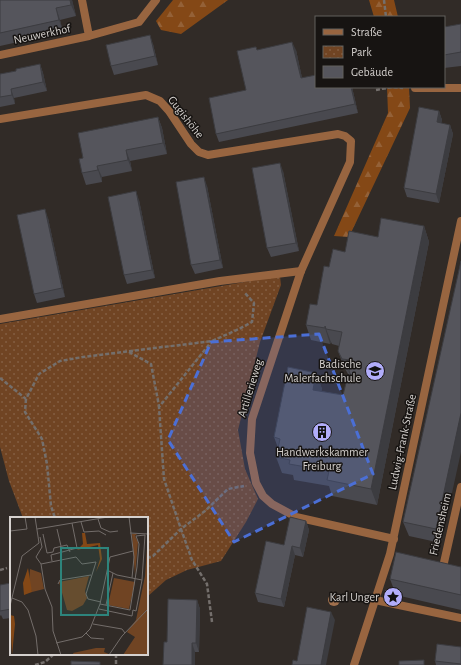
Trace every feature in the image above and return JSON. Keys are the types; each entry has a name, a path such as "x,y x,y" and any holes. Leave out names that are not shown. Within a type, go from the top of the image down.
{"street":[{"name":"Neuwerkhof","path":"82,0 89,36"},
{"name":"Neuwerkhof","path":"0,55 89,36 139,22 156,0"},
{"path":"415,88 461,88"},
{"name":"Gugishöhe","path":"0,119 146,95 160,101 169,111 191,144 199,152 208,155 338,134 345,136 351,141"},
{"name":"Artillerieweg","path":"351,141 350,162 301,271 252,419 250,453 256,483 263,496 272,504 296,517 394,539"},
{"name":"Ludwig-Frank-Straße","path":"354,665 375,600 394,555 394,539 461,221"},
{"path":"0,319 220,281 301,271"},
{"name":"Friedensheim","path":"442,567 461,487"},
{"path":"375,600 461,618"}],"path":[{"path":"384,0 386,16"},
{"path":"376,90 387,88"},
{"path":"55,517 51,506 47,464 42,440 25,412 26,399 38,374 60,361 212,341 252,322 254,303 241,289"},
{"path":"159,407 212,341"},
{"path":"129,352 151,364 159,407 164,479 192,560 206,584 212,622"},
{"path":"0,378 26,399"},
{"path":"148,558 153,556 228,489"},
{"path":"0,570 7,568"},
{"path":"35,665 45,662 53,655"}],"highlighted area":[{"path":"319,334 373,474 234,542 168,440 211,342"}],"green space":[{"path":"173,0 228,0 181,34 161,30 156,21"},
{"path":"369,0 394,0 398,16 374,16"},
{"path":"387,88 409,88 410,108 349,237 334,236 388,113"},
{"path":"280,276 281,285 260,342 238,430 245,469 258,499 246,522 221,561 187,570 166,580 148,596 148,517 23,517 9,481 0,447 0,324"}],"building":[{"path":"0,0 70,0 71,5 56,8 59,20 0,33"},
{"path":"461,24 461,52 445,55 445,27"},
{"path":"150,35 155,56 111,66 106,45"},
{"path":"292,42 301,78 315,75 315,88 351,88 355,104 216,134 209,98 246,90 237,51 255,47 257,50"},
{"path":"40,64 43,82 11,89 12,95 0,97 0,74"},
{"path":"419,107 439,111 437,122 450,125 436,194 404,188"},
{"path":"158,117 163,143 126,150 128,160 97,166 98,170 82,173 79,159 83,158 78,133"},
{"path":"280,163 296,243 267,248 252,168"},
{"path":"204,177 220,260 191,265 176,182"},
{"path":"136,191 152,270 124,275 108,197"},
{"path":"45,209 62,288 34,294 17,215"},
{"path":"381,218 424,226 371,489 327,480 329,471 289,464 290,460 276,457 280,439 274,437 288,367 316,373 313,390 343,395 347,379 353,380 349,371 351,360 342,359 338,351 342,332 326,329 325,326 325,328 306,325 310,304 317,305 324,266 329,267 333,249 345,252 349,231 378,237"},
{"path":"461,261 461,413 436,529 403,522"},
{"path":"290,517 306,521 300,548 292,546 281,599 255,593 266,541 284,545"},
{"path":"396,552 461,567 461,595 390,579"},
{"path":"10,583 10,609 0,611 0,585"},
{"path":"168,599 197,600 196,643 192,643 192,665 163,665 164,642 167,642"},
{"path":"307,607 331,612 321,665 292,665 293,660 297,661"},
{"path":"437,644 461,647 461,664 435,661"},
{"path":"424,660 424,665 399,665 399,661"},
{"path":"71,661 100,662 100,665 71,665"}],"place":[{"name":"Badische Malerfachschule","path":"375,371"},
{"name":"Handwerkskammer Freiburg","path":"322,432"},
{"name":"Karl Unger","path":"393,597"}]}
